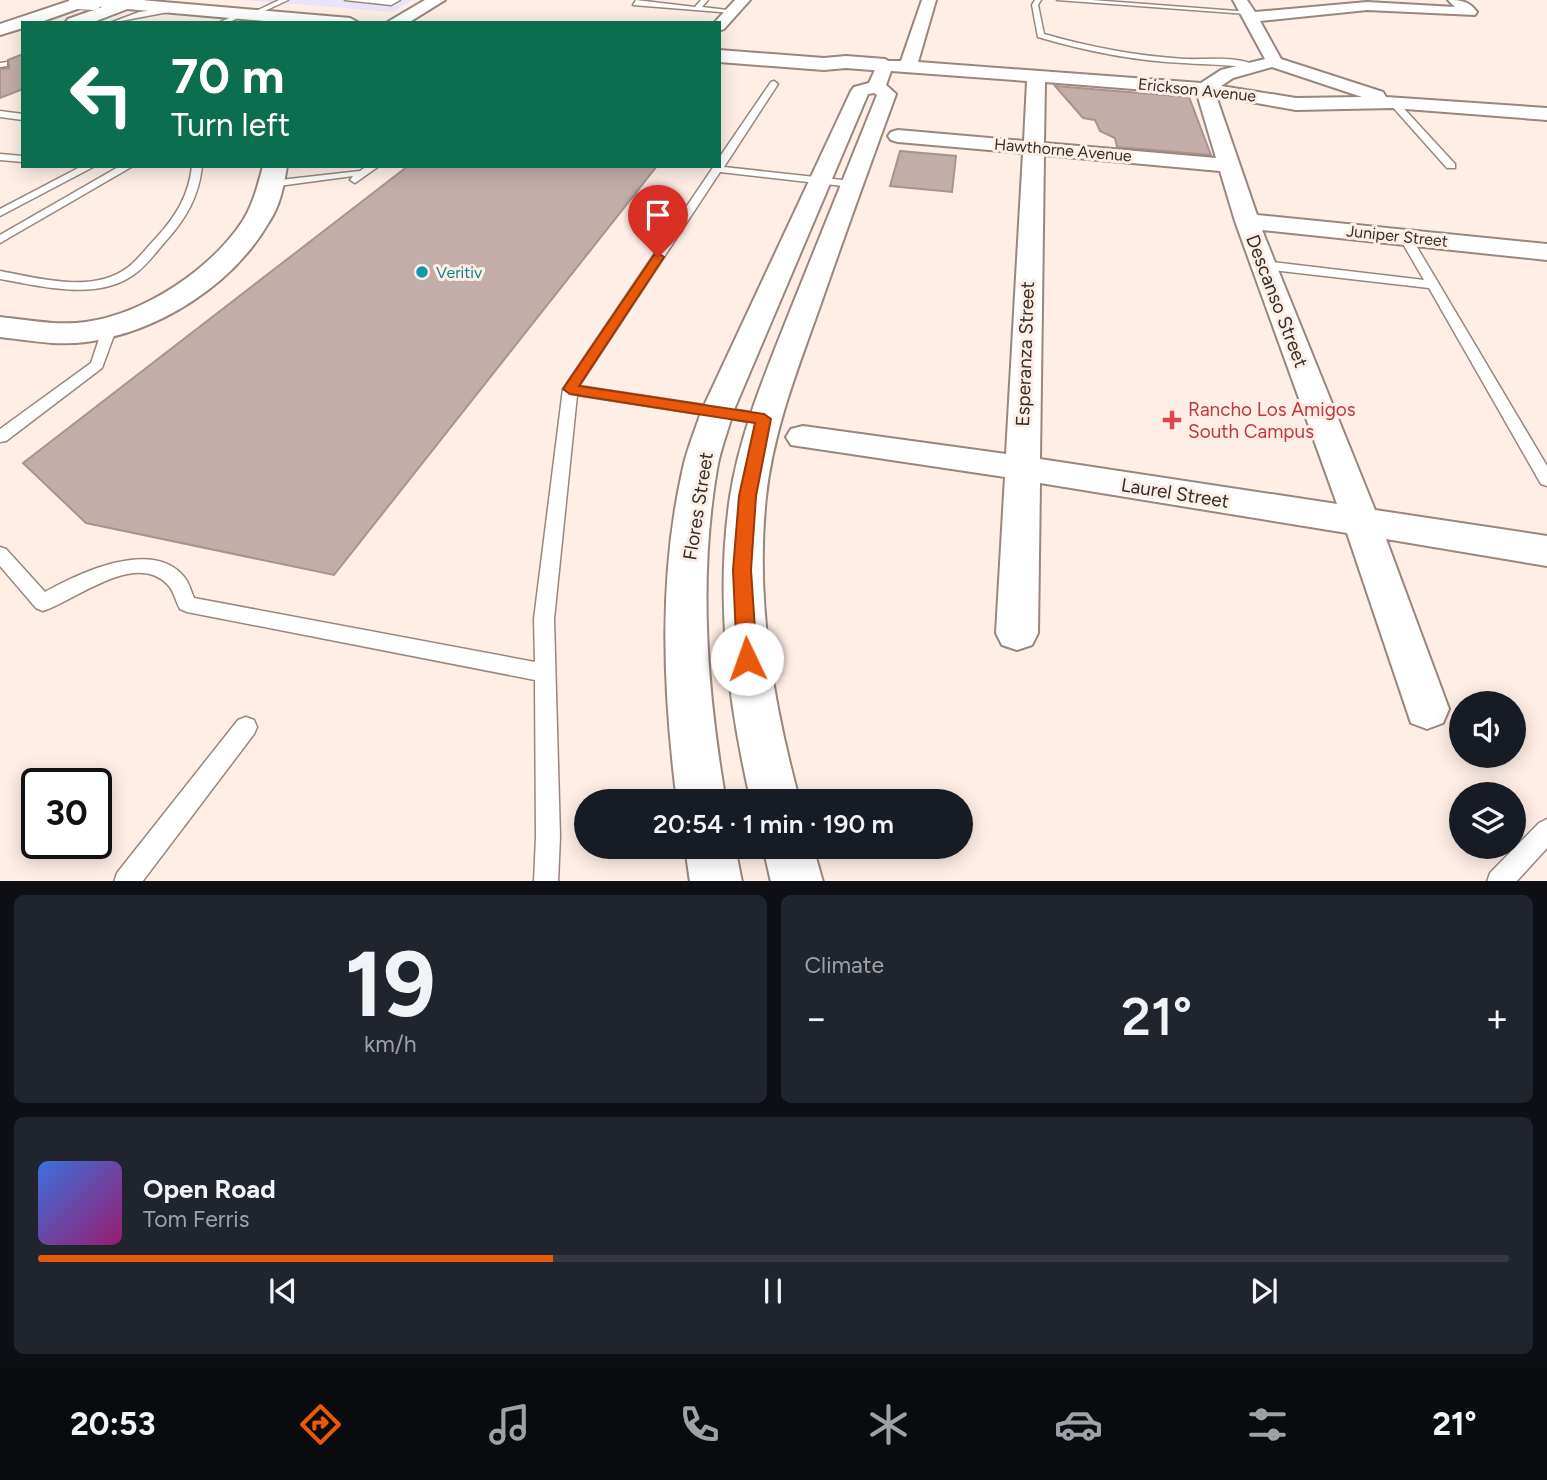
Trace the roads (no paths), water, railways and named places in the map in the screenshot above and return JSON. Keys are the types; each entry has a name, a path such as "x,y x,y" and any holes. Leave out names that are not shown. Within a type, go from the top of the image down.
{"street":[{"path":"0,20 59,0"},
{"path":"78,0 132,2 327,21"},
{"path":"26,21 88,0"},
{"path":"399,21 437,0"},
{"path":"908,66 929,0"},
{"path":"1273,62 1273,55 1246,10 1364,3 1470,12 1455,0"},
{"path":"80,21 132,2"},
{"path":"721,24 738,6"},
{"path":"0,30 21,23"},
{"path":"1,59 21,43"},
{"name":"Erickson Avenue","path":"721,48 828,57 881,76 908,66 1205,89 1296,104 1393,102 1547,114"},
{"name":"Erickson Avenue","path":"721,56 824,65 846,62"},
{"path":"1205,89 1227,74 1273,62 1393,102"},
{"name":"Esperanza Street","path":"1017,633 1031,148 1036,75"},
{"name":"Flores Street","path":"700,789 694,755 689,662 689,548 701,466 717,412 836,182 887,94 881,76"},
{"name":"Descanso Street","path":"1205,89 1247,221 1362,523 1427,709"},
{"name":"Hawthorne Avenue","path":"898,136 1228,165"},
{"path":"0,327 85,332 110,327 167,303 231,252 266,204 273,175"},
{"name":"Flores Street","path":"772,789 763,756 747,659 742,570 748,496 764,419 836,182"},
{"name":"Juniper Street","path":"1247,221 1547,252"},
{"name":"Laurel Street","path":"803,437 1022,468 1547,551"},
{"path":"712,859 716,881"},
{"path":"791,859 797,881"}],"lane":[{"path":"227,21 285,0"},
{"path":"348,0 391,3 397,0"},
{"path":"640,0 635,4 697,9 738,6"},
{"path":"666,6 672,0"},
{"path":"697,9 705,0"},
{"path":"1038,0 1035,5 1041,35 1054,41 1084,48 1183,61 1226,61 1255,67"},
{"path":"1060,0 1246,10"},
{"path":"1207,0 1212,10"},
{"path":"119,21 139,14 183,9"},
{"path":"721,164 774,84"},
{"path":"1393,102 1451,166"},
{"path":"3,115 21,108"},
{"path":"3,115 21,117"},
{"path":"0,157 21,159"},
{"path":"721,167 836,182"},
{"path":"0,213 85,168"},
{"path":"0,240 125,168"},
{"path":"0,275 78,287 123,276 185,210 197,178 197,168"},
{"path":"273,175 356,170 355,180 371,168"},
{"path":"546,881 548,837 544,619 570,389 718,168"},
{"path":"22,202 59,206"},
{"path":"1405,237 1547,480"},
{"path":"1264,265 1432,285"},
{"path":"0,437 97,365 110,327"},
{"path":"570,389 764,419"},
{"path":"0,554 43,603 83,580 104,573 126,567 159,568 179,580 187,604 545,673"},
{"path":"126,881 246,727"},
{"path":"1499,881 1547,831"}],"place":[{"name":"Veritiv","path":"422,272"},
{"name":"Rancho Los Amigos South Campus","path":"1172,420"}]}
